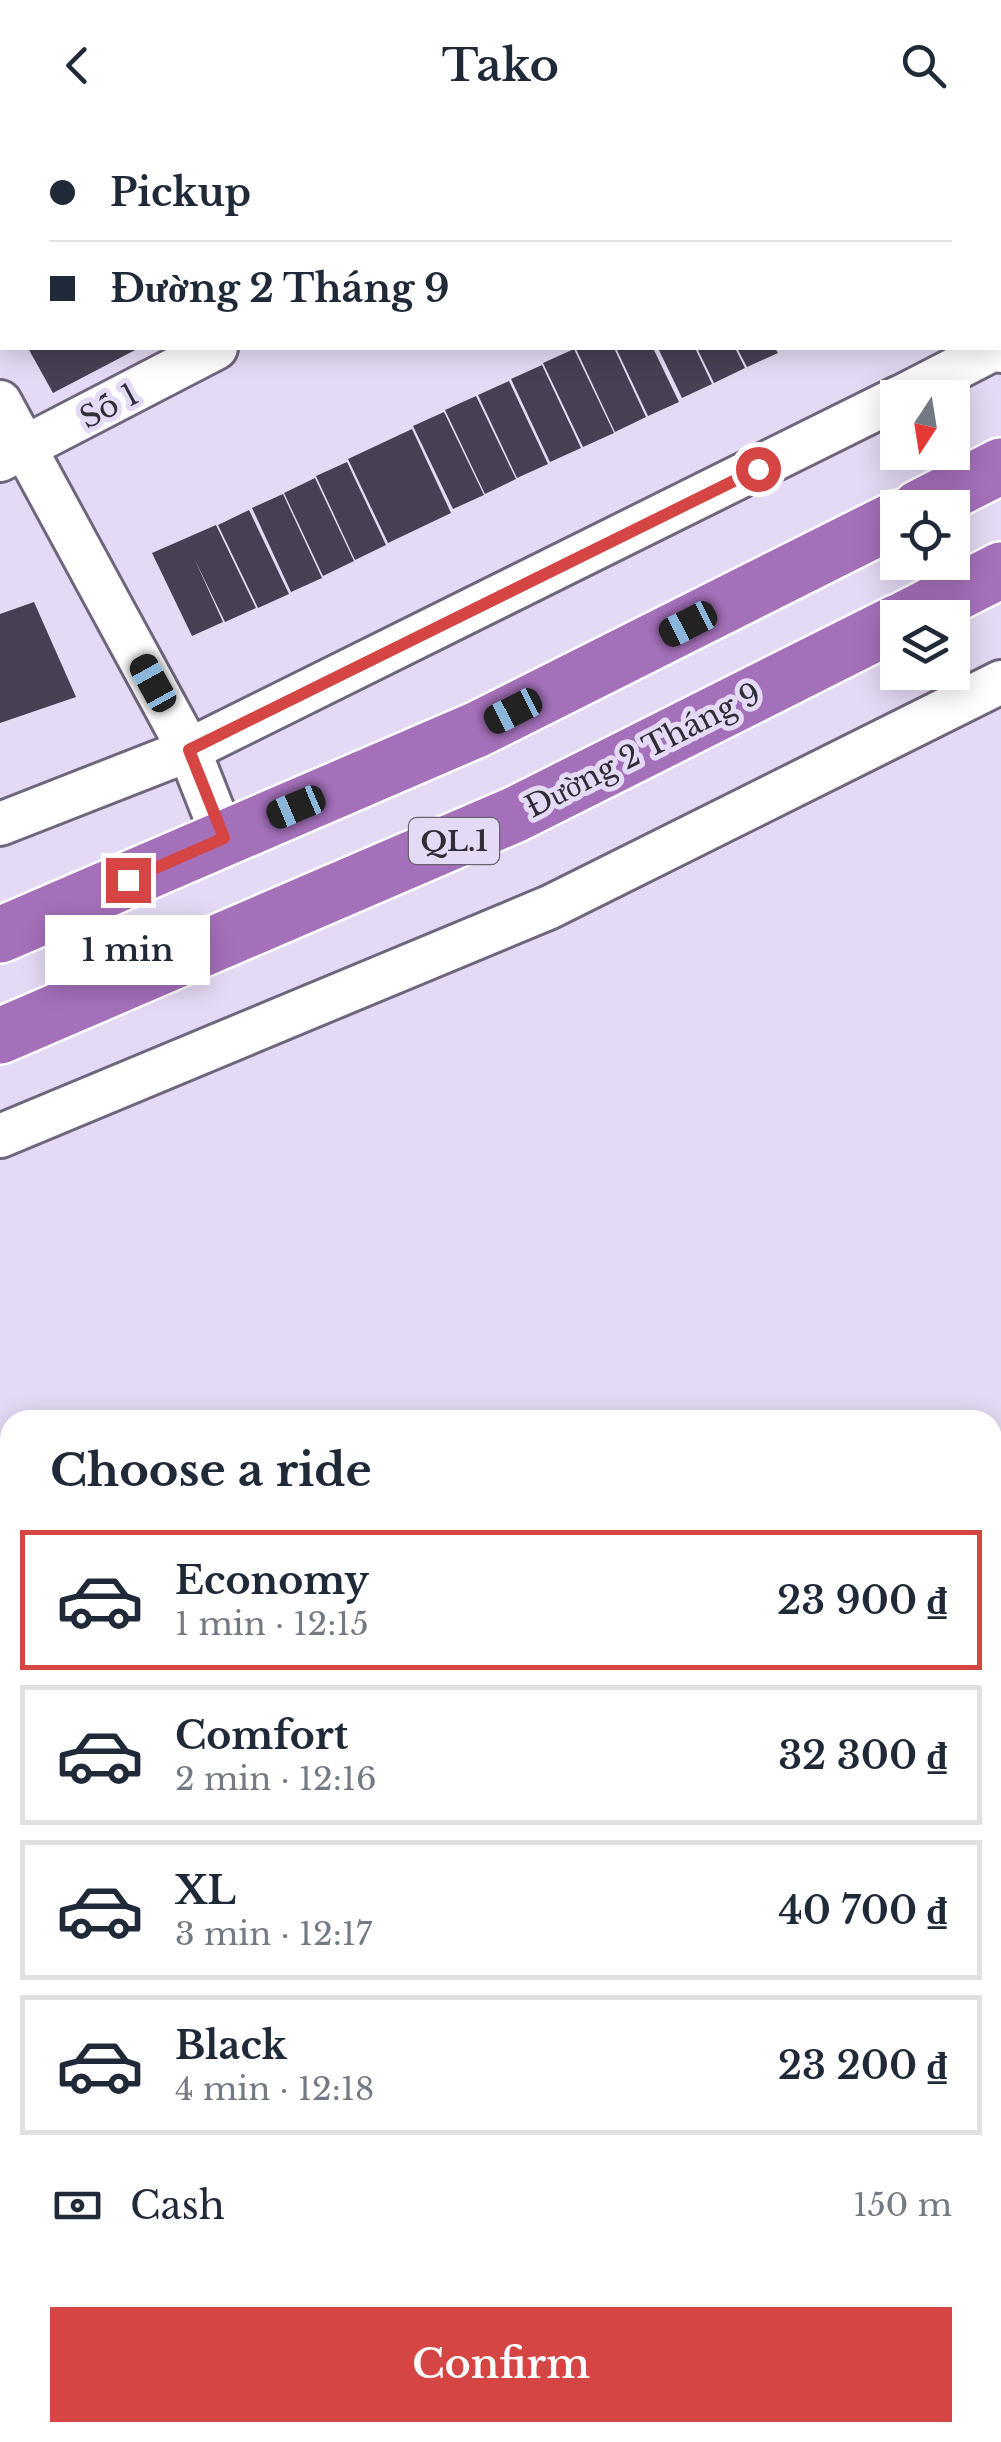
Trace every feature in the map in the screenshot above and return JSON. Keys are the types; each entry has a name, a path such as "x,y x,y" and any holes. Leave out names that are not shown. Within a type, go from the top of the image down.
{"highway":[{"path":"954,490 1001,466"},
{"path":"0,935 478,729 880,527"},
{"path":"942,600 1001,570"},
{"name":"Đường 2 Tháng 9","path":"0,1036 516,814 880,631"}],"street":[{"name":"Số 1","path":"13,454 212,350"},
{"path":"934,380 995,350"},
{"path":"0,402 13,454 189,750 224,838"},
{"path":"0,824 189,750 880,407"},
{"path":"0,1136 550,907 1001,682"}],"building":[{"path":"29,350 135,350 53,393"},
{"path":"574,350 614,433 583,447 543,363"},
{"path":"576,350 615,350 646,417 615,432"},
{"path":"617,350 654,350 679,402 648,416"},
{"path":"659,350 696,350 712,384 682,398"},
{"path":"698,350 736,350 745,368 714,383"},
{"path":"738,350 778,353 747,367"},
{"path":"542,365 581,448 550,462 511,379"},
{"path":"509,381 548,464 517,478 478,395"},
{"path":"476,396 516,479 485,494 445,410"},
{"path":"444,412 484,495 453,509 413,426"},
{"path":"412,429 451,513 388,543 348,459"},
{"path":"347,462 386,545 355,560 316,476"},
{"path":"315,478 354,561 323,576 284,493"},
{"path":"283,494 322,578 291,592 252,508"},
{"path":"249,510 289,594 258,608 218,525"},
{"path":"216,525 256,608 225,622 194,558 223,622 192,636 152,553"},
{"path":"34,602 76,697 0,723 0,614"}],"route":[{"path":"128,880 224,838 189,750 758,469"}]}
